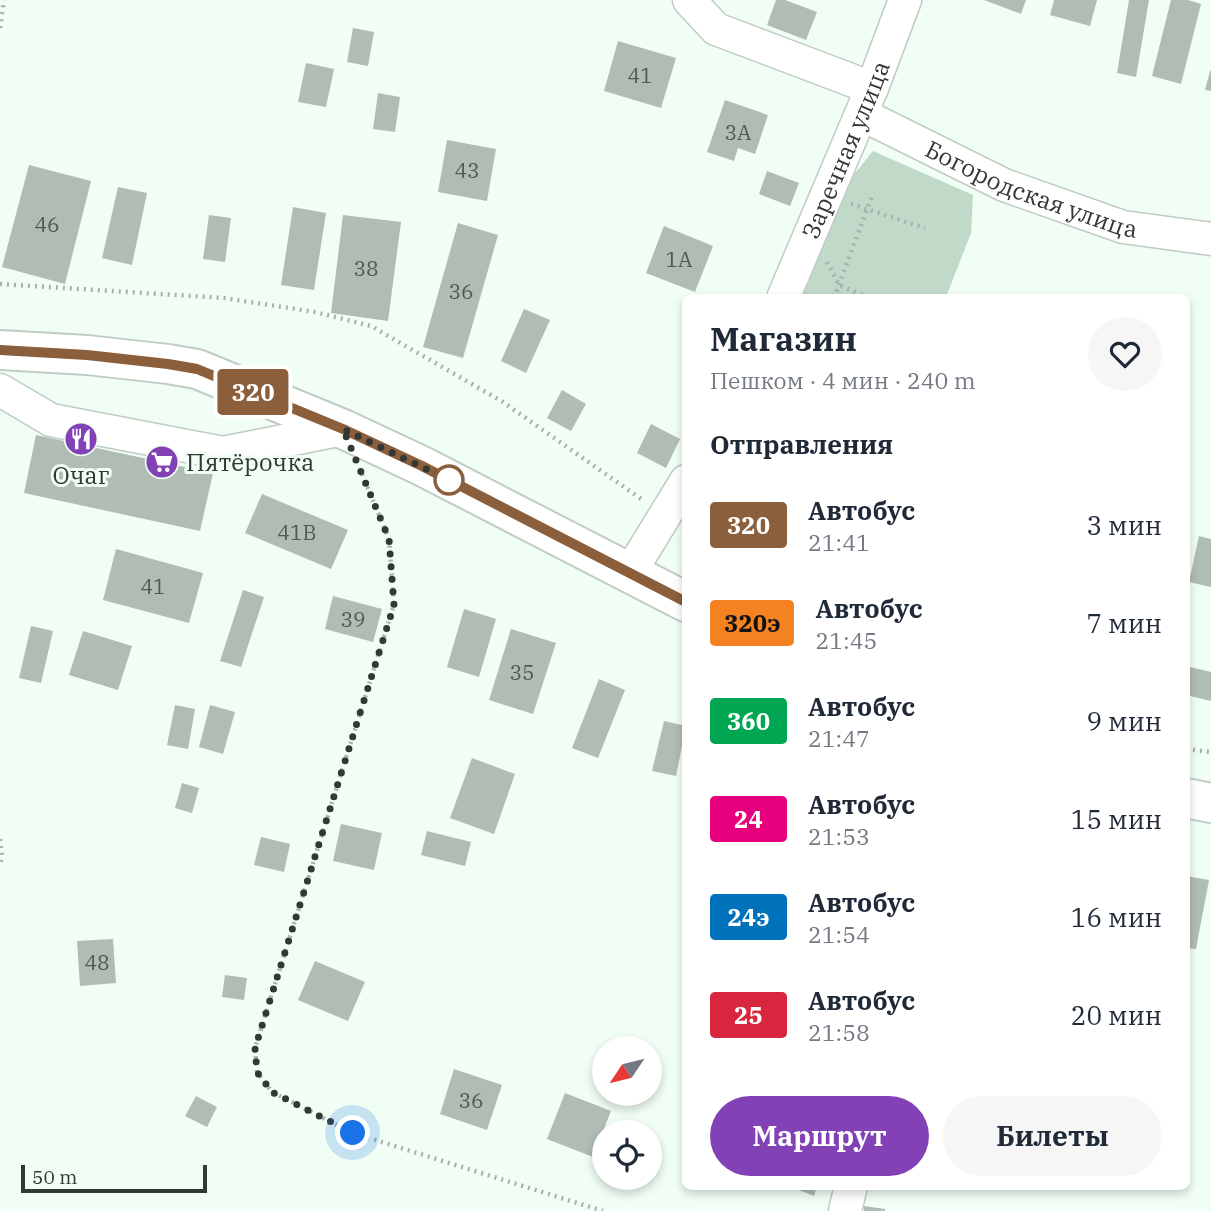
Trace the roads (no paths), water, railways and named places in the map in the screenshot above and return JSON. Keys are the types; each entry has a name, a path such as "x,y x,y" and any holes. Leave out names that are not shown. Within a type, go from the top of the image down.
{"main road":[{"path":"0,350 87,355 197,369 343,429 422,466 682,600"},
{"path":"1190,799 1211,803"}],"street":[{"name":"Богородская улица","path":"689,0 716,29 866,101 1004,185 1123,227 1211,239"},
{"name":"Заречная улица","path":"785,294 866,101 905,0"},
{"path":"0,390 51,420 223,453 343,429"},
{"path":"629,574 682,488"},
{"path":"845,1211 850,1190"}],"place":[{"name":"Очаг","path":"81,439"},
{"name":"Пятёрочка","path":"162,462"}]}
